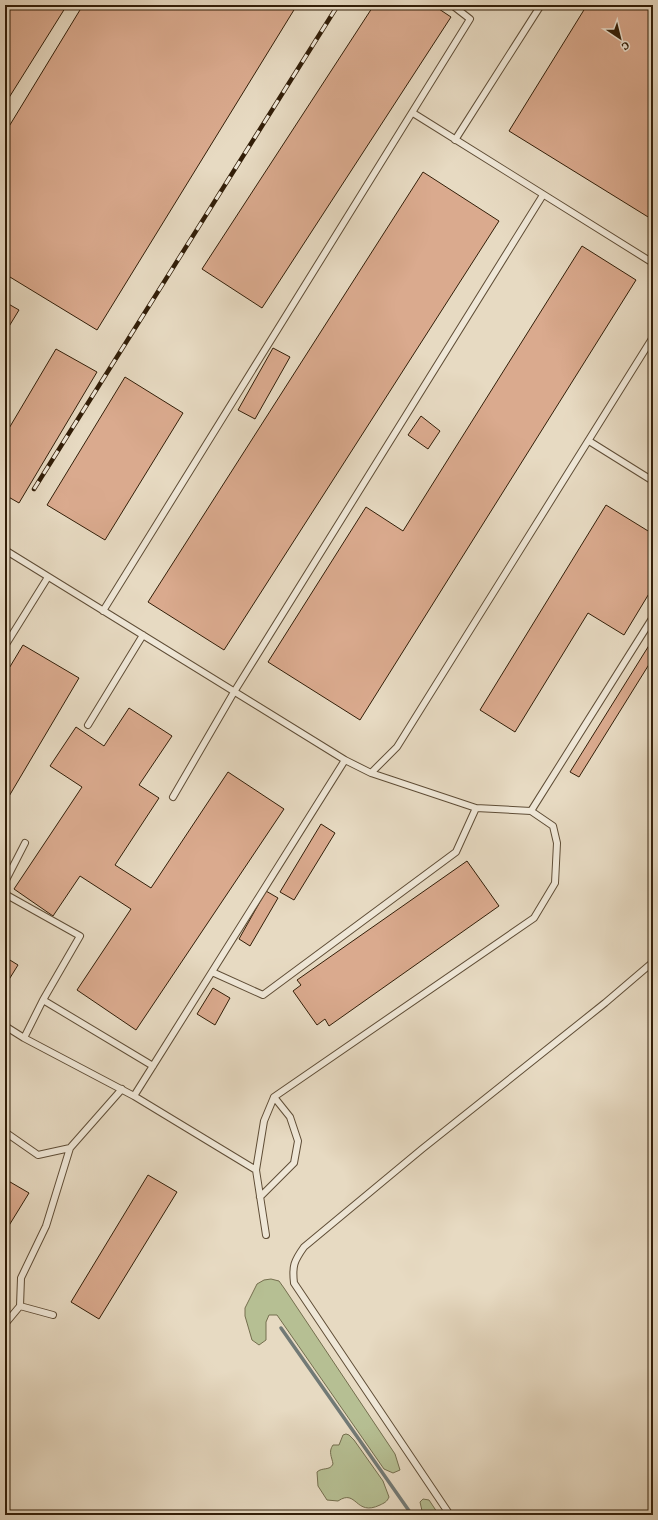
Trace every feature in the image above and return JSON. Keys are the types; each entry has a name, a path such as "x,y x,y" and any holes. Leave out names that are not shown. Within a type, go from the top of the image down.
{"lane":[{"path":"104,611 470,19 452,5"},
{"path":"455,140 541,5"},
{"path":"413,113 653,263"},
{"path":"173,797 234,692 544,195"},
{"path":"371,773 397,747 653,337"},
{"path":"589,440 653,481"},
{"path":"5,550 345,760 371,773 476,808 531,811 553,826 557,843 554,883 534,918 274,1097 264,1121 256,1170 266,1235"},
{"path":"5,646 48,577"},
{"path":"531,811 653,617"},
{"path":"88,725 143,635"},
{"path":"134,1096 345,760"},
{"path":"212,972 263,995 456,852 476,808"},
{"path":"5,882 26,843"},
{"path":"5,894 80,936 43,1000 24,1038"},
{"path":"450,1515 294,1283 292,1269 296,1257 304,1247 422,1149 599,1008 653,962"},
{"path":"43,1000 153,1066"},
{"path":"5,1026 24,1038 122,1089 256,1170"},
{"path":"5,1324 20,1306 21,1278 46,1226 70,1148 122,1089"},
{"path":"260,1197 294,1163 298,1141 290,1117 274,1097"},
{"path":"5,1132 38,1155 70,1148"},
{"path":"20,1306 53,1315"}],"green space":[{"path":"271,1279 279,1281 284,1288 395,1454 400,1470 393,1473 384,1469 277,1315 269,1315 266,1322 266,1340 259,1345 252,1340 245,1316 245,1308 257,1284 264,1280"},
{"path":"346,1434 354,1440 383,1481 389,1497 383,1504 372,1508 366,1508 349,1498 344,1498 338,1501 327,1500 318,1486 317,1472 332,1466 331,1452 333,1445 339,1445 343,1435"},
{"path":"423,1499 429,1500 439,1515 423,1515 420,1502"}],"building":[{"path":"12,5 67,5 5,104 5,17"},
{"path":"83,5 297,5 97,330 5,274 5,133"},
{"path":"374,5 433,5 451,17 262,308 202,269"},
{"path":"587,5 653,5 653,220 509,131"},
{"path":"423,172 499,221 224,650 148,602"},
{"path":"582,246 636,280 360,720 268,662 366,507 403,531"},
{"path":"5,302 19,310 5,333"},
{"path":"273,348 290,357 255,419 238,410"},
{"path":"56,349 97,372 19,503 5,495 5,435"},
{"path":"125,377 183,413 105,540 47,505"},
{"path":"421,416 440,431 428,449 408,435"},
{"path":"606,505 653,534 653,587 624,635 588,613 515,732 480,710"},
{"path":"653,639 653,658 579,777 570,772"},
{"path":"23,645 79,678 5,803 5,675"},
{"path":"129,708 172,736 139,785 159,798 115,865 151,888 228,772 284,809 136,1030 77,990 131,909 80,876 53,916 14,889 82,787 50,766 76,727 104,746"},
{"path":"321,824 335,833 294,900 280,892"},
{"path":"467,861 499,906 329,1026 325,1019 317,1025 293,991 301,985 297,980"},
{"path":"266,891 278,898 250,946 239,939"},
{"path":"5,957 18,965 5,986"},
{"path":"213,988 230,998 215,1025 197,1014"},
{"path":"148,1175 177,1192 99,1319 71,1302"},
{"path":"5,1179 29,1193 5,1232"}],"waterway":[{"path":"281,1328 412,1515"}],"railway":[{"path":"34,489 338,5"}]}
